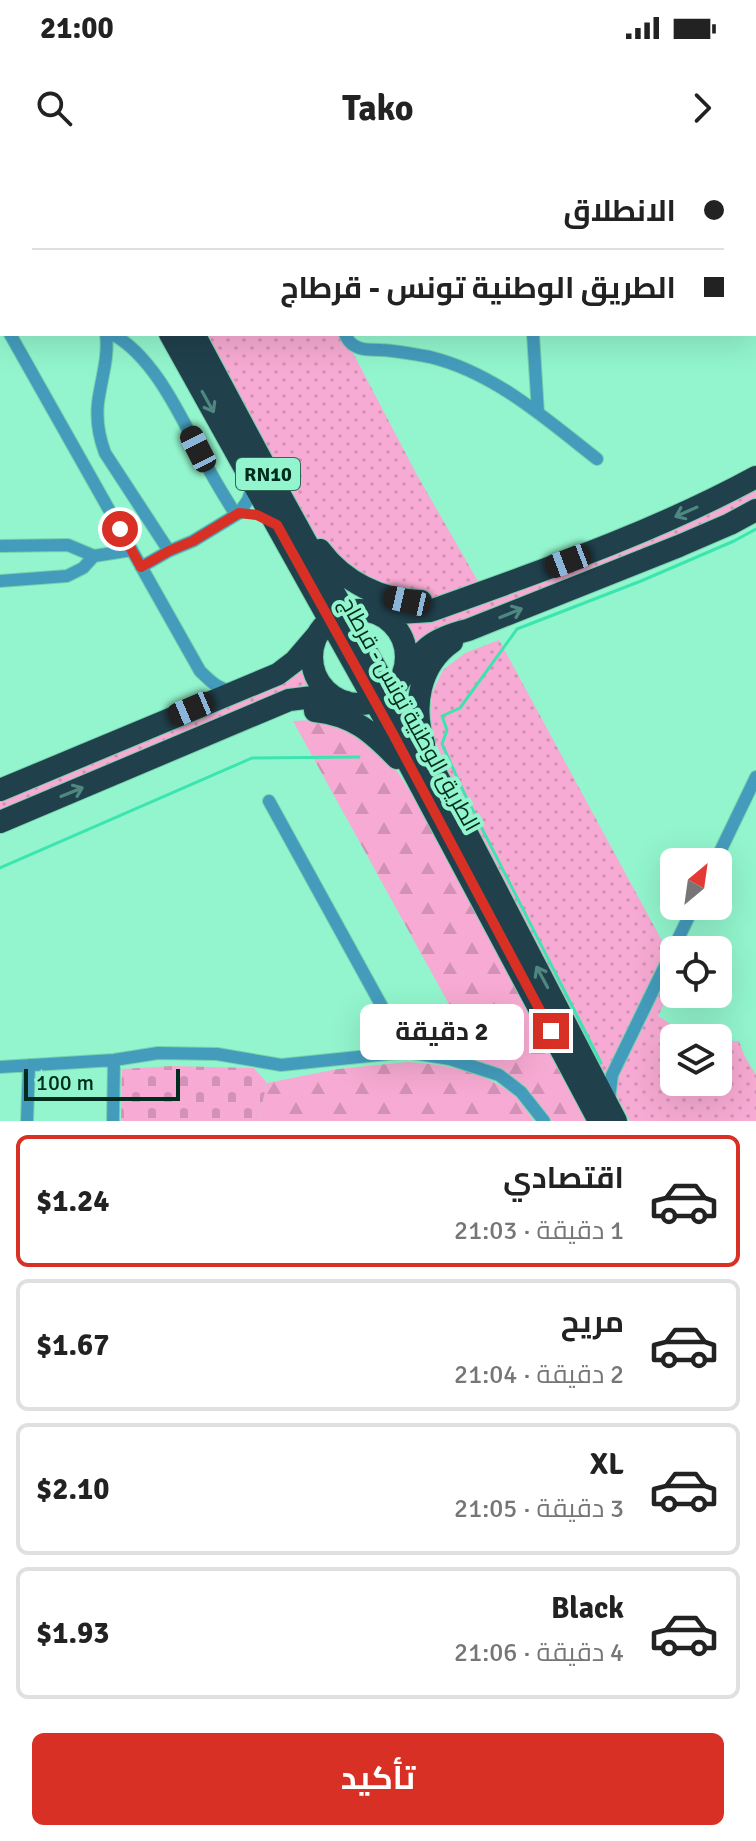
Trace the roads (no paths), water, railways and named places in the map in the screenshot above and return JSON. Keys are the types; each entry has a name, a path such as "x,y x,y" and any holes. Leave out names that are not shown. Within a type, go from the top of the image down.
{"highway":[{"name":"الطريق الوطنية تونس - قرطاج","path":"171,336 253,483 252,516 318,599 331,622 389,691 424,772 608,1116"},
{"name":"الطريق الوطنية تونس - قرطاج","path":"195,336 279,493 331,622"},
{"path":"0,790 278,674 331,622 359,610 430,611 667,521 717,499 756,477"},
{"path":"279,493 329,561 343,575 383,595 407,601 458,601"},
{"path":"0,822 289,700 313,697 361,704 389,691 421,651 453,633 468,630 679,546 756,510"},
{"path":"303,652 318,599"},
{"path":"373,612 394,625 405,646 406,658 389,691"},
{"path":"331,622 313,646 312,660 323,686 333,696 346,702"},
{"path":"424,772 418,703 421,688 427,670 437,656 468,630"},
{"path":"235,722 297,710 335,714 357,723 424,772"}],"street":[{"path":"11,336 200,671 215,686 236,691"},
{"path":"109,336 98,405 99,436 105,453 169,551"},
{"path":"113,336 128,344 143,360 252,516"},
{"path":"346,336 351,344 362,349 405,353 455,364 509,392 597,459"},
{"path":"533,336 538,413"},
{"path":"84,463 105,453"},
{"path":"252,516 248,500 253,483"},
{"path":"141,567 169,551 252,516"},
{"path":"0,546 68,545 94,556 132,550"},
{"path":"0,581 67,576 83,568 94,556"},
{"path":"191,709 202,691 200,671"},
{"path":"722,848 756,777"},
{"path":"269,801 407,1052"},
{"path":"608,1116 612,1075 687,920"},
{"path":"0,1067 114,1060 158,1053 217,1054 281,1065 407,1052 450,1059 499,1075 521,1092 544,1121"},
{"path":"113,1121 114,1060"},
{"path":"27,1121 29,1065"}],"waterway":[{"path":"601,1063 466,797 442,744 447,730 442,716 460,708 517,629 641,581 756,529"},
{"path":"0,868 252,758 359,757"}]}
